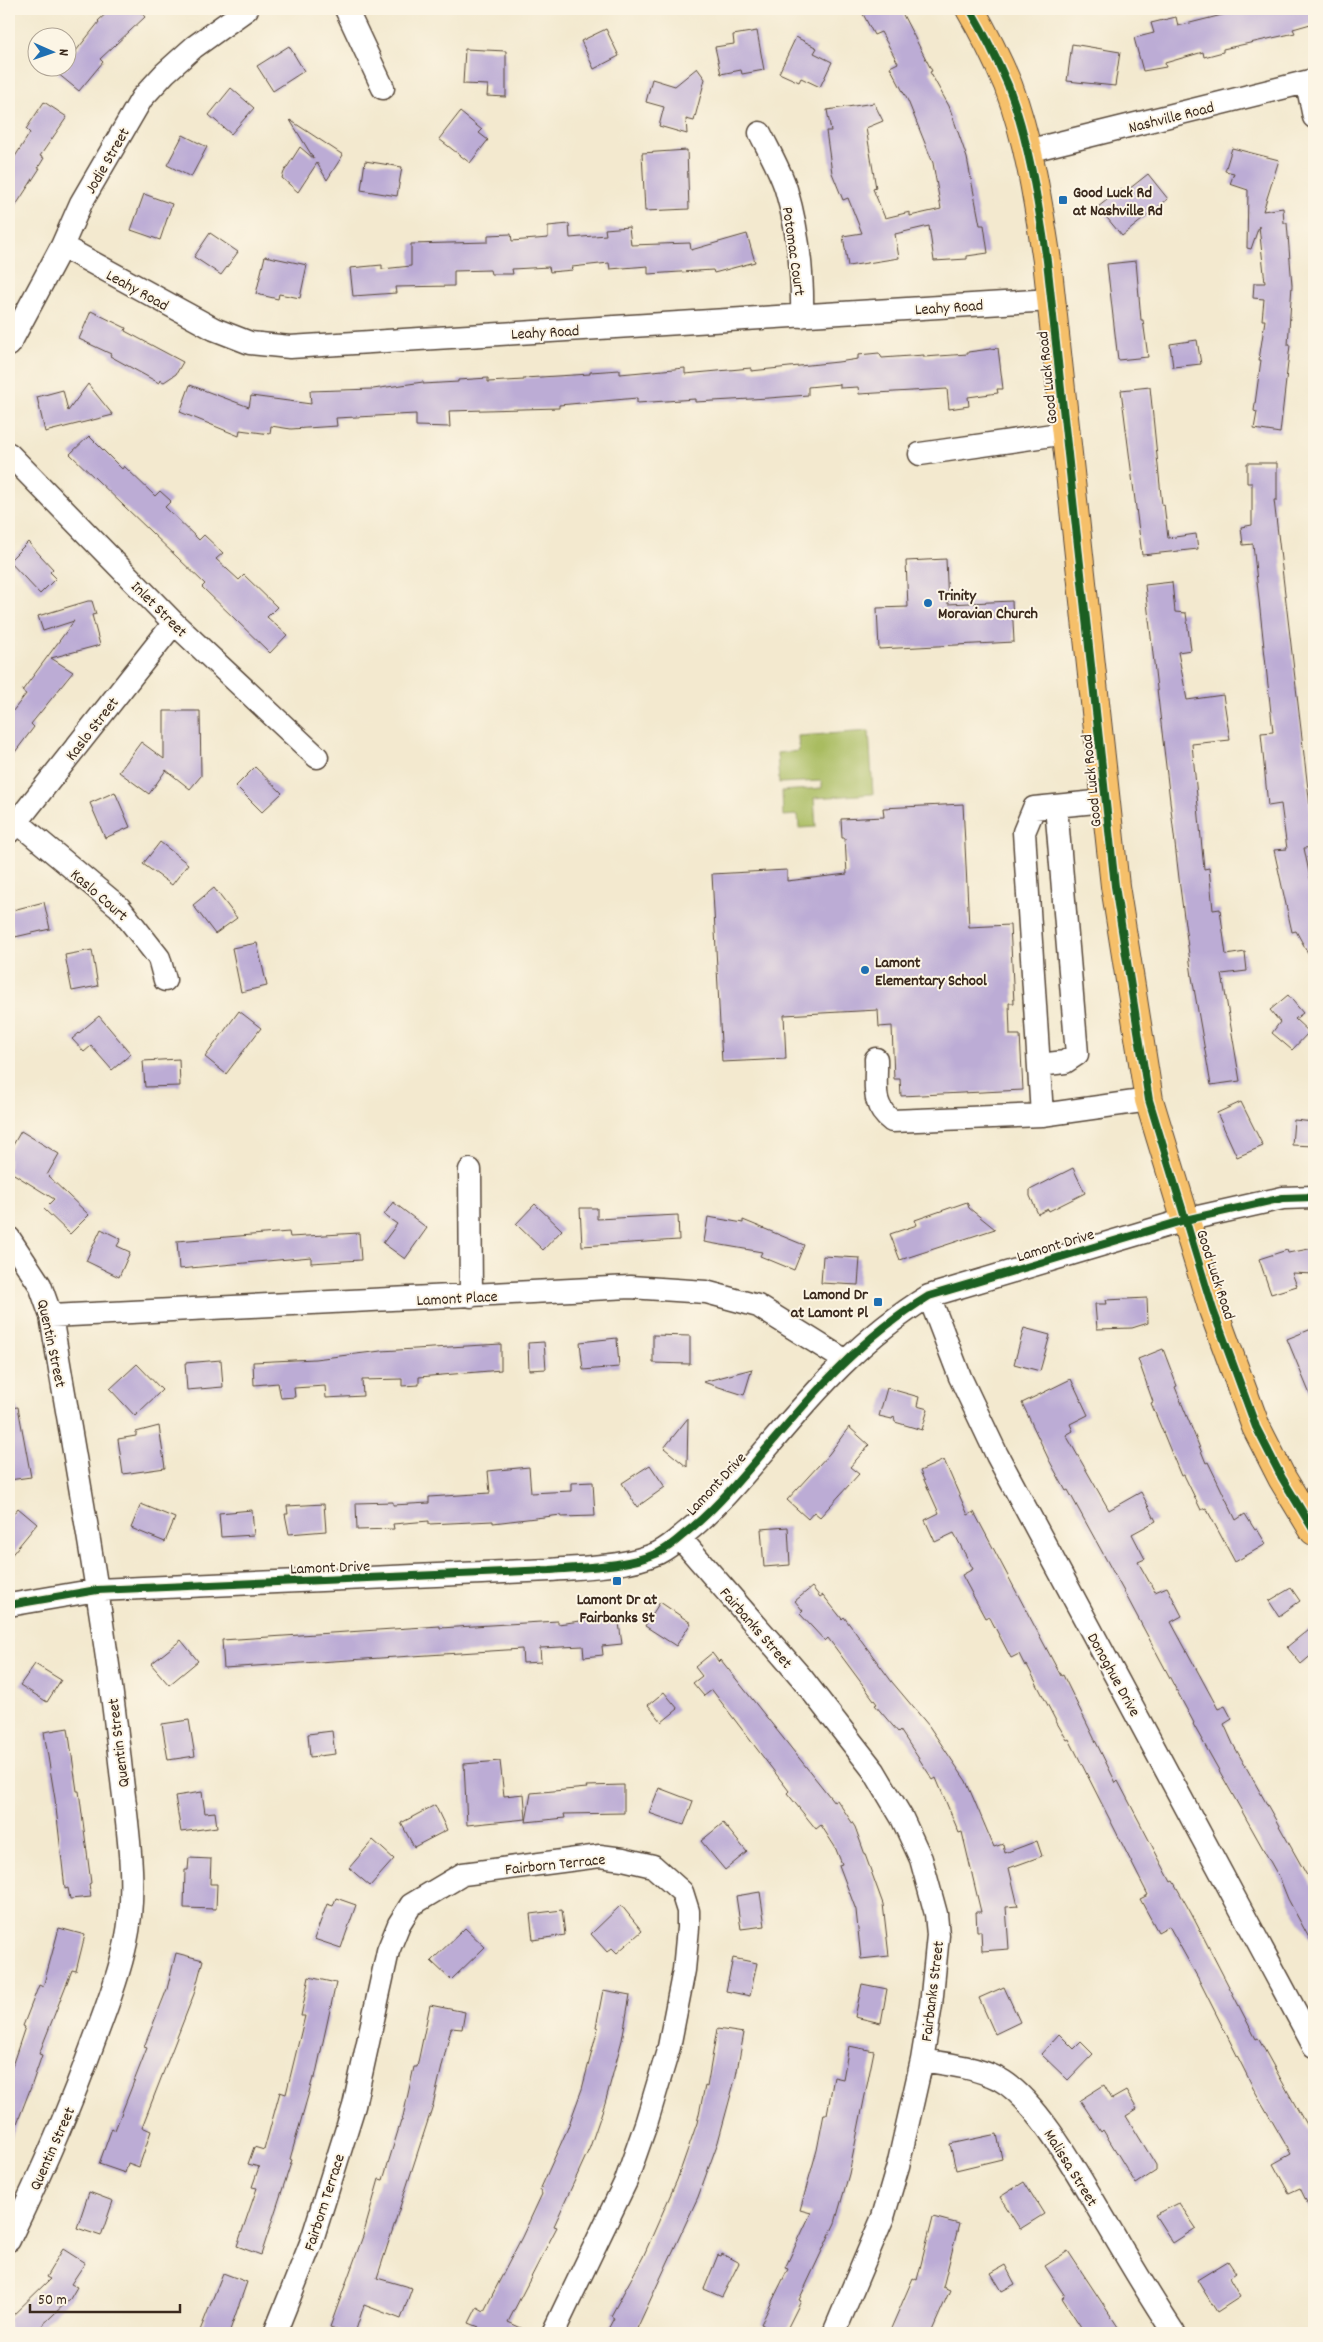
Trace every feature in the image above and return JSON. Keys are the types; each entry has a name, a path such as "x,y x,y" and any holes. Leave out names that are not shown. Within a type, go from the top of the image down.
{"main road":[{"name":"Good Luck Road","path":"970,9 1008,85 1027,151 1038,204 1051,300 1106,801 1126,961 1149,1100 1213,1310 1256,1427 1282,1478 1314,1531"}],"street":[{"name":"Jodie Street","path":"9,345 62,246 95,178 142,98 165,73 194,47 247,9"},
{"path":"346,9 383,88"},
{"path":"1310,81 1314,117"},
{"name":"Nashville Road","path":"1027,151 1310,81"},
{"name":"Potomac Court","path":"760,132 785,188 795,225 803,291 802,316"},
{"name":"Leahy Road","path":"62,246 214,329 250,343 266,346 290,347 1051,300"},
{"path":"920,454 1066,433"},
{"name":"Inlet Street","path":"9,454 174,623 317,757"},
{"name":"Kaslo Street","path":"13,827 174,623"},
{"path":"1042,1115 1024,832 1034,808 1106,801"},
{"path":"1039,1065 1065,1062 1077,1054 1056,806"},
{"name":"Kaslo Court","path":"13,827 119,907 159,958 165,980"},
{"path":"876,1059 877,1101 881,1113 892,1121 1042,1115 1149,1100"},
{"path":"470,1170 471,1296"},
{"name":"Lamont Drive","path":"9,1605 97,1590 481,1574 577,1568 624,1562 657,1553 680,1538 706,1517 799,1410 876,1332 902,1312 929,1296 1185,1220 1283,1198 1314,1197"},
{"name":"Quentin Street","path":"9,1238 40,1285 51,1316 97,1590 118,1741 130,1855 130,1917 126,1942 111,1993 73,2098 9,2240"},
{"name":"Lamont Place","path":"51,1316 630,1287 706,1292 758,1306 846,1361"},
{"name":"Donoghue Drive","path":"929,1296 960,1377 997,1455 1314,2046"},
{"name":"Fairbanks Street","path":"680,1538 800,1677 874,1771 902,1818 921,1859 936,1914 938,1935 922,2060 898,2166 883,2217 834,2333"},
{"name":"Fairborn Terrace","path":"275,2333 311,2242 354,2106 388,1951 399,1924 411,1905 463,1874 600,1856 653,1866 682,1892 688,1912 684,1970 668,2047 646,2124 626,2181 552,2333"},
{"name":"Malissa Street","path":"922,2060 965,2067 1000,2080 1037,2113 1082,2182 1174,2333"}],"green space":[{"path":"869,731 873,794 814,798 816,827 799,828 798,815 783,816 782,791 822,788 822,781 779,783 777,753 799,751 798,736"}],"building":[{"path":"111,9 138,9 145,17 100,59 103,62 79,91 63,78 78,78 78,48 98,21"},
{"path":"872,9 900,9 932,71 930,72 949,106 967,158 980,225 984,225 988,253 967,256 967,259 934,261 929,226 895,234 899,258 848,266 843,236 862,233 848,198 843,200 832,173 826,131 831,131 827,110 874,103 883,121 866,128 876,188 873,189 885,218 910,212 910,216 941,209 933,163 908,101 890,67 898,63 881,32 874,35 863,14"},
{"path":"1246,9 1314,9 1314,23 1293,29 1295,33 1223,49 1223,52 1204,57 1203,52 1165,63 1166,67 1143,71 1134,38 1154,33 1151,23 1176,17 1178,26"},
{"path":"606,29 619,56 594,69 581,41"},
{"path":"757,31 764,70 742,74 741,70 721,74 715,47 734,44 733,35"},
{"path":"796,37 817,48 814,53 832,62 820,87 801,78 799,82 779,73"},
{"path":"1072,44 1120,52 1115,86 1067,81"},
{"path":"289,46 304,71 273,91 257,66"},
{"path":"465,49 506,51 506,97 487,96 488,85 463,84"},
{"path":"697,68 705,79 694,121 686,119 687,134 659,126 664,107 646,102 652,79 675,86"},
{"path":"231,88 254,108 231,134 209,115"},
{"path":"44,102 67,117 40,156 44,158 38,168 40,168 9,216 9,166 30,133 26,129"},
{"path":"460,112 482,130 479,133 488,140 470,163 439,139"},
{"path":"290,120 343,155 327,180 317,163 298,192 282,178 284,172 300,147 314,159"},
{"path":"183,135 207,147 191,177 167,165"},
{"path":"1232,148 1279,160 1263,211 1283,208 1284,223 1287,223 1292,285 1288,345 1290,345 1280,433 1254,429 1257,412 1254,411 1261,360 1259,360 1265,320 1262,320 1264,299 1253,298 1254,283 1265,283 1259,226 1251,249 1247,248 1248,190 1230,184 1234,173 1225,171"},
{"path":"687,150 689,209 645,211 642,153"},
{"path":"365,161 402,167 397,196 361,190"},
{"path":"1148,174 1168,199 1122,236 1098,207 1121,189 1124,193"},
{"path":"144,194 172,204 160,240 131,230"},
{"path":"569,224 570,238 606,235 605,229 629,227 631,245 690,243 691,250 747,234 755,262 714,273 713,270 648,274 648,266 610,269 609,263 572,267 573,270 550,272 549,267 512,269 513,274 491,274 490,270 454,271 454,286 395,287 396,293 353,296 350,268 382,265 382,269 411,266 411,244 488,242 488,235 511,234 512,241 548,238 548,226"},
{"path":"210,233 238,252 221,275 194,257"},
{"path":"265,256 307,265 300,298 279,294 278,299 256,294"},
{"path":"1136,261 1141,320 1143,320 1148,357 1118,360 1107,264"},
{"path":"91,311 126,328 125,331 183,362 176,374 164,382 160,380 159,383 110,356 111,354 79,339"},
{"path":"1197,340 1201,364 1173,367 1170,344"},
{"path":"998,348 1003,389 997,389 998,393 968,397 969,406 949,409 947,389 859,394 858,387 840,388 840,384 808,387 808,395 769,398 695,402 695,399 637,403 637,398 559,405 559,408 449,411 450,427 416,426 416,414 336,418 337,426 291,429 271,426 270,434 240,430 239,436 180,412 190,385 249,407 251,396 311,404 310,391 373,389 423,382 423,384 458,382 458,380 488,378 488,382 524,380 524,378 620,370 620,374 685,368 685,374 751,368 751,371 838,362 858,359 858,355 879,353 882,358 924,355 924,357 968,354 968,352"},
{"path":"88,384 113,415 45,432 37,397 63,390 68,411"},
{"path":"1150,387 1162,505 1164,504 1168,538 1196,534 1198,549 1142,555 1121,390"},
{"path":"89,436 122,469 124,466 155,496 160,491 171,501 165,507 199,540 204,535 223,553 216,559 239,580 244,575 277,607 267,617 287,635 270,653 202,587 205,584 70,454"},
{"path":"1247,463 1277,463 1277,500 1274,500 1314,840 1314,847 1304,848 1314,897 1314,964 1296,931 1292,932 1274,850 1287,849 1281,804 1268,806 1261,733 1273,732 1253,544 1243,545 1241,527 1252,525 1252,483 1247,483"},
{"path":"28,542 53,569 50,572 56,578 40,594 9,561"},
{"name":"Trinity Moravian Church","path":"946,559 948,604 1012,601 1014,642 879,649 877,608 908,607 906,561"},
{"path":"1172,582 1175,612 1186,613 1191,650 1178,652 1187,700 1223,695 1230,740 1192,744 1204,869 1209,868 1213,910 1220,909 1226,955 1245,952 1247,971 1222,974 1240,1081 1211,1085 1192,977 1180,887 1145,585"},
{"path":"92,601 96,614 92,615 100,645 51,658 73,672 31,724 34,727 9,760 9,716 26,694 22,691 74,621 43,631 38,616"},
{"path":"164,711 200,711 201,776 190,789 166,770 149,794 119,772 141,742 164,759"},
{"path":"255,767 282,793 262,812 236,786"},
{"path":"115,792 130,827 105,838 90,803"},
{"name":"Lamont Elementary School","path":"963,804 969,927 1010,925 1014,1003 1009,1003 1010,1035 1020,1035 1023,1090 901,1096 900,1079 894,1079 892,1026 879,1027 878,1010 784,1015 786,1059 722,1062 712,874 787,870 787,881 847,874 845,838 842,838 841,819 884,817 883,808"},
{"path":"160,842 188,864 172,885 143,864"},
{"path":"214,888 237,918 215,934 193,905"},
{"path":"44,902 50,929 15,937 9,911"},
{"path":"257,943 267,986 241,992 232,948"},
{"path":"92,950 98,986 72,991 65,955"},
{"path":"1288,995 1303,1013 1295,1019 1309,1032 1292,1050 1272,1033 1280,1022 1270,1010"},
{"path":"239,1011 261,1028 226,1074 205,1057"},
{"path":"99,1016 131,1054 112,1070 91,1046 84,1052 72,1039"},
{"path":"179,1059 180,1086 145,1087 143,1061"},
{"path":"1241,1102 1263,1146 1237,1157 1217,1113"},
{"path":"1294,1120 1314,1122 1314,1146 1292,1145"},
{"path":"21,1131 59,1154 47,1175 89,1215 70,1234 44,1209 54,1199 9,1171 9,1152"},
{"path":"1073,1168 1085,1193 1049,1211 1048,1209 1038,1214 1030,1196 1030,1190"},
{"path":"393,1202 427,1228 405,1259 383,1243 397,1224 384,1215"},
{"path":"967,1202 969,1208 995,1229 900,1260 890,1234 917,1225 915,1220"},
{"path":"535,1204 562,1230 543,1250 516,1224"},
{"path":"580,1208 597,1208 597,1219 678,1215 679,1240 582,1246"},
{"path":"708,1217 743,1223 743,1220 804,1245 794,1270 760,1256 762,1252 704,1242"},
{"path":"101,1229 121,1239 117,1246 130,1252 119,1277 86,1261"},
{"path":"289,1232 290,1237 359,1233 361,1260 311,1263 311,1257 179,1269 177,1241"},
{"path":"1314,1248 1314,1274 1292,1273 1297,1286 1271,1294 1259,1259 1287,1250 1288,1253"},
{"path":"823,1256 860,1258 858,1285 821,1283"},
{"path":"1147,1298 1148,1323 1132,1328 1097,1329 1095,1304 1107,1304 1106,1300"},
{"path":"1024,1328 1050,1335 1040,1371 1014,1364"},
{"path":"1314,1328 1314,1404 1287,1339"},
{"path":"653,1335 690,1336 690,1364 653,1363"},
{"path":"617,1338 619,1367 583,1370 580,1342"},
{"path":"544,1342 546,1369 529,1370 528,1343"},
{"path":"501,1344 501,1370 419,1377 419,1385 402,1386 402,1379 362,1380 363,1396 326,1398 325,1386 294,1388 295,1397 281,1398 278,1383 254,1385 253,1362 315,1359 381,1351"},
{"path":"1163,1349 1177,1386 1175,1387 1206,1463 1208,1462 1236,1520 1245,1514 1266,1544 1235,1562 1206,1508 1201,1510 1184,1475 1181,1476 1151,1403 1153,1402 1138,1359"},
{"path":"221,1360 223,1387 187,1390 185,1363"},
{"path":"137,1364 162,1390 135,1416 110,1389"},
{"path":"752,1369 744,1395 703,1382"},
{"path":"1071,1379 1088,1415 1070,1424 1073,1431 1066,1435 1109,1510 1141,1492 1156,1521 1132,1534 1145,1559 1138,1562 1155,1592 1167,1587 1182,1616 1171,1622 1218,1709 1225,1706 1232,1719 1224,1724 1233,1744 1314,1888 1314,1947 1288,1899 1280,1879 1193,1724 1128,1599 1068,1490 1066,1491 1049,1460 1022,1403"},
{"path":"887,1388 919,1397 917,1406 928,1409 922,1430 895,1422 894,1416 892,1419 879,1416"},
{"path":"18,1407 31,1477 9,1480 9,1408"},
{"path":"688,1418 687,1467 664,1448"},
{"path":"159,1426 165,1468 123,1474 118,1439 136,1436 136,1432"},
{"path":"849,1427 869,1445 850,1467 859,1474 820,1517 814,1512 808,1519 787,1500 829,1454"},
{"path":"944,1460 968,1515 974,1512 1061,1676 1063,1675 1116,1783 1118,1781 1171,1882 1173,1881 1191,1913 1256,2039 1258,2038 1314,2139 1314,2217 1300,2188 1289,2193 1273,2164 1291,2154 1256,2093 1198,1978 1169,1926 1158,1932 1140,1899 1148,1895 1069,1739 1067,1740 1057,1723 1027,1665 1025,1666 1019,1654 1011,1658 989,1616 985,1618 962,1575 973,1569 954,1533 935,1542 925,1520 939,1513 920,1471"},
{"path":"650,1465 665,1487 637,1507 622,1483"},
{"path":"529,1467 531,1493 571,1491 571,1483 593,1482 595,1516 561,1517 561,1515 493,1523 493,1521 429,1524 429,1521 393,1524 394,1529 357,1530 356,1503 393,1502 393,1505 429,1503 429,1497 490,1493 488,1471"},
{"path":"141,1504 175,1518 165,1542 131,1528"},
{"path":"324,1504 326,1531 289,1534 285,1514 288,1514 287,1506"},
{"path":"18,1508 37,1524 9,1558 9,1519"},
{"path":"252,1510 254,1535 221,1537 219,1513"},
{"path":"788,1527 790,1565 764,1567 761,1529"},
{"path":"812,1587 820,1597 823,1595 842,1619 844,1617 892,1682 929,1726 966,1781 994,1847 1003,1844 1005,1853 1037,1841 1042,1856 1009,1868 1018,1906 1006,1907 1009,1949 982,1951 981,1931 977,1931 976,1912 981,1912 962,1832 959,1833 936,1778 933,1780 900,1730 898,1732 875,1705 877,1704 828,1638 825,1641 800,1614 803,1611 795,1601"},
{"path":"1291,1588 1300,1601 1279,1616 1269,1601"},
{"path":"660,1602 691,1623 676,1646 645,1626"},
{"path":"618,1616 622,1644 602,1646 603,1655 584,1657 583,1646 540,1648 541,1662 523,1663 522,1649 224,1668 222,1640 440,1626 440,1628 558,1621 558,1624"},
{"path":"1314,1625 1314,1653 1301,1664 1287,1647"},
{"path":"181,1640 198,1661 169,1685 151,1664"},
{"path":"712,1653 719,1662 721,1660 834,1802 837,1800 855,1827 883,1904 889,1956 861,1959 856,1910 839,1865 842,1864 835,1847 821,1825 816,1829 787,1793 789,1791 712,1690 704,1696 693,1683 702,1676 695,1667"},
{"path":"35,1664 61,1680 47,1702 20,1685"},
{"path":"664,1692 678,1709 662,1722 648,1705"},
{"path":"189,1720 195,1756 168,1760 162,1724"},
{"path":"68,1728 77,1791 79,1791 91,1883 89,1884 91,1897 70,1899 68,1888 65,1889 55,1799 44,1732"},
{"path":"332,1731 335,1754 310,1757 308,1734"},
{"path":"500,1761 504,1796 524,1794 526,1819 467,1825 464,1764"},
{"path":"624,1785 624,1813 564,1814 565,1818 526,1822 531,1793 587,1788 586,1786"},
{"path":"659,1788 693,1801 684,1825 649,1813"},
{"path":"202,1792 205,1813 215,1812 217,1827 181,1832 175,1796"},
{"path":"435,1805 447,1830 414,1847 401,1823"},
{"path":"723,1823 747,1852 725,1870 701,1841"},
{"path":"373,1840 394,1859 370,1886 349,1868"},
{"path":"189,1858 211,1859 210,1884 217,1884 216,1909 184,1908 185,1870 188,1870"},
{"path":"760,1892 765,1926 741,1929 736,1896"},
{"path":"336,1898 356,1905 341,1948 314,1939 327,1904 333,1906"},
{"path":"621,1905 642,1931 617,1953 612,1948 607,1952 591,1934"},
{"path":"562,1910 565,1935 533,1940 530,1914"},
{"path":"59,1928 85,1935 76,1971 72,1970 39,2054 42,2055 11,2139 9,2138 9,2075 25,2027 23,2026 39,1985 43,1987"},
{"path":"465,1928 485,1947 451,1980 431,1961"},
{"path":"176,1953 203,1960 194,1994 142,2127 151,2131 139,2167 128,2163 125,2173 99,2164 112,2128 115,2130 147,2048 144,2047 167,1989"},
{"path":"733,1958 757,1963 750,1996 726,1991"},
{"path":"309,1977 336,1983 315,2078 313,2078 290,2159 292,2160 261,2255 237,2246 257,2188 252,2187 259,2167 248,2164 254,2147 264,2150 280,2092 286,2094 305,2016 301,2016"},
{"path":"862,1984 887,1989 881,2023 855,2017"},
{"path":"1004,1987 1020,2022 995,2034 979,1998"},
{"path":"603,1990 630,1995 622,2040 605,2103 590,2147 554,2226 557,2227 508,2322 532,2333 476,2333 479,2327 469,2323 477,2307 484,2311 522,2237 542,2194 540,2190 567,2130 582,2089 598,2028 596,2027"},
{"path":"430,2005 465,2012 462,2029 451,2028 433,2105 377,2278 412,2288 401,2319 364,2305 355,2333 349,2333 330,2327 363,2236 379,2179 383,2180 402,2121 414,2067 417,2067"},
{"path":"717,2029 744,2033 736,2076 718,2142 698,2197 635,2333 606,2333 614,2318 611,2316 643,2257 677,2180 697,2123 705,2086 707,2087"},
{"path":"1059,2034 1074,2049 1081,2042 1093,2054 1068,2080 1041,2054"},
{"path":"849,2046 874,2051 849,2174 835,2223 799,2300 801,2301 785,2333 779,2333 761,2324 788,2269 785,2268 811,2213 800,2210 817,2150 824,2114 827,2114 834,2077 843,2079"},
{"path":"1104,2085 1112,2099 1126,2091 1137,2109 1126,2116 1156,2165 1156,2171 1136,2184 1103,2130 1101,2132 1080,2100"},
{"path":"997,2134 1002,2159 956,2170 950,2144"},
{"path":"1024,2182 1044,2214 1020,2229 1000,2197"},
{"path":"89,2192 113,2201 101,2236 77,2228"},
{"path":"1179,2203 1196,2228 1173,2243 1155,2215"},
{"path":"933,2217 959,2224 943,2287 950,2290 931,2333 889,2333 913,2278 917,2280"},
{"path":"63,2249 85,2263 71,2284 77,2287 70,2299 34,2333 15,2333 9,2327 9,2319 50,2279 46,2277"},
{"path":"1068,2251 1122,2333 1085,2333 1062,2298 1065,2296 1045,2266"},
{"path":"722,2254 739,2263 722,2297 704,2289 718,2255 721,2256"},
{"path":"1228,2261 1236,2273 1229,2278 1240,2297 1217,2312 1197,2280"},
{"path":"1005,2265 1015,2284 1002,2291 991,2273"},
{"path":"223,2273 247,2282 229,2333 199,2333"}],"cycle path":[{"path":"970,9 1008,85 1022,128 1040,216 1047,261 1115,886 1149,1100 1213,1310 1256,1427 1282,1478 1314,1531"},
{"path":"9,1605 97,1590 550,1570 605,1566 646,1558 668,1547 706,1515 842,1365 883,1328 929,1296 1185,1220 1283,1198 1314,1197"}],"place":[{"name":"Good Luck Rd at Nashville Rd","path":"1063,200"},
{"name":"Trinity Moravian Church","path":"928,603"},
{"name":"Lamont Elementary School","path":"865,970"},
{"name":"Lamond Dr at Lamont Pl","path":"878,1302"},
{"name":"Lamont Dr at Fairbanks St","path":"617,1581"}]}
